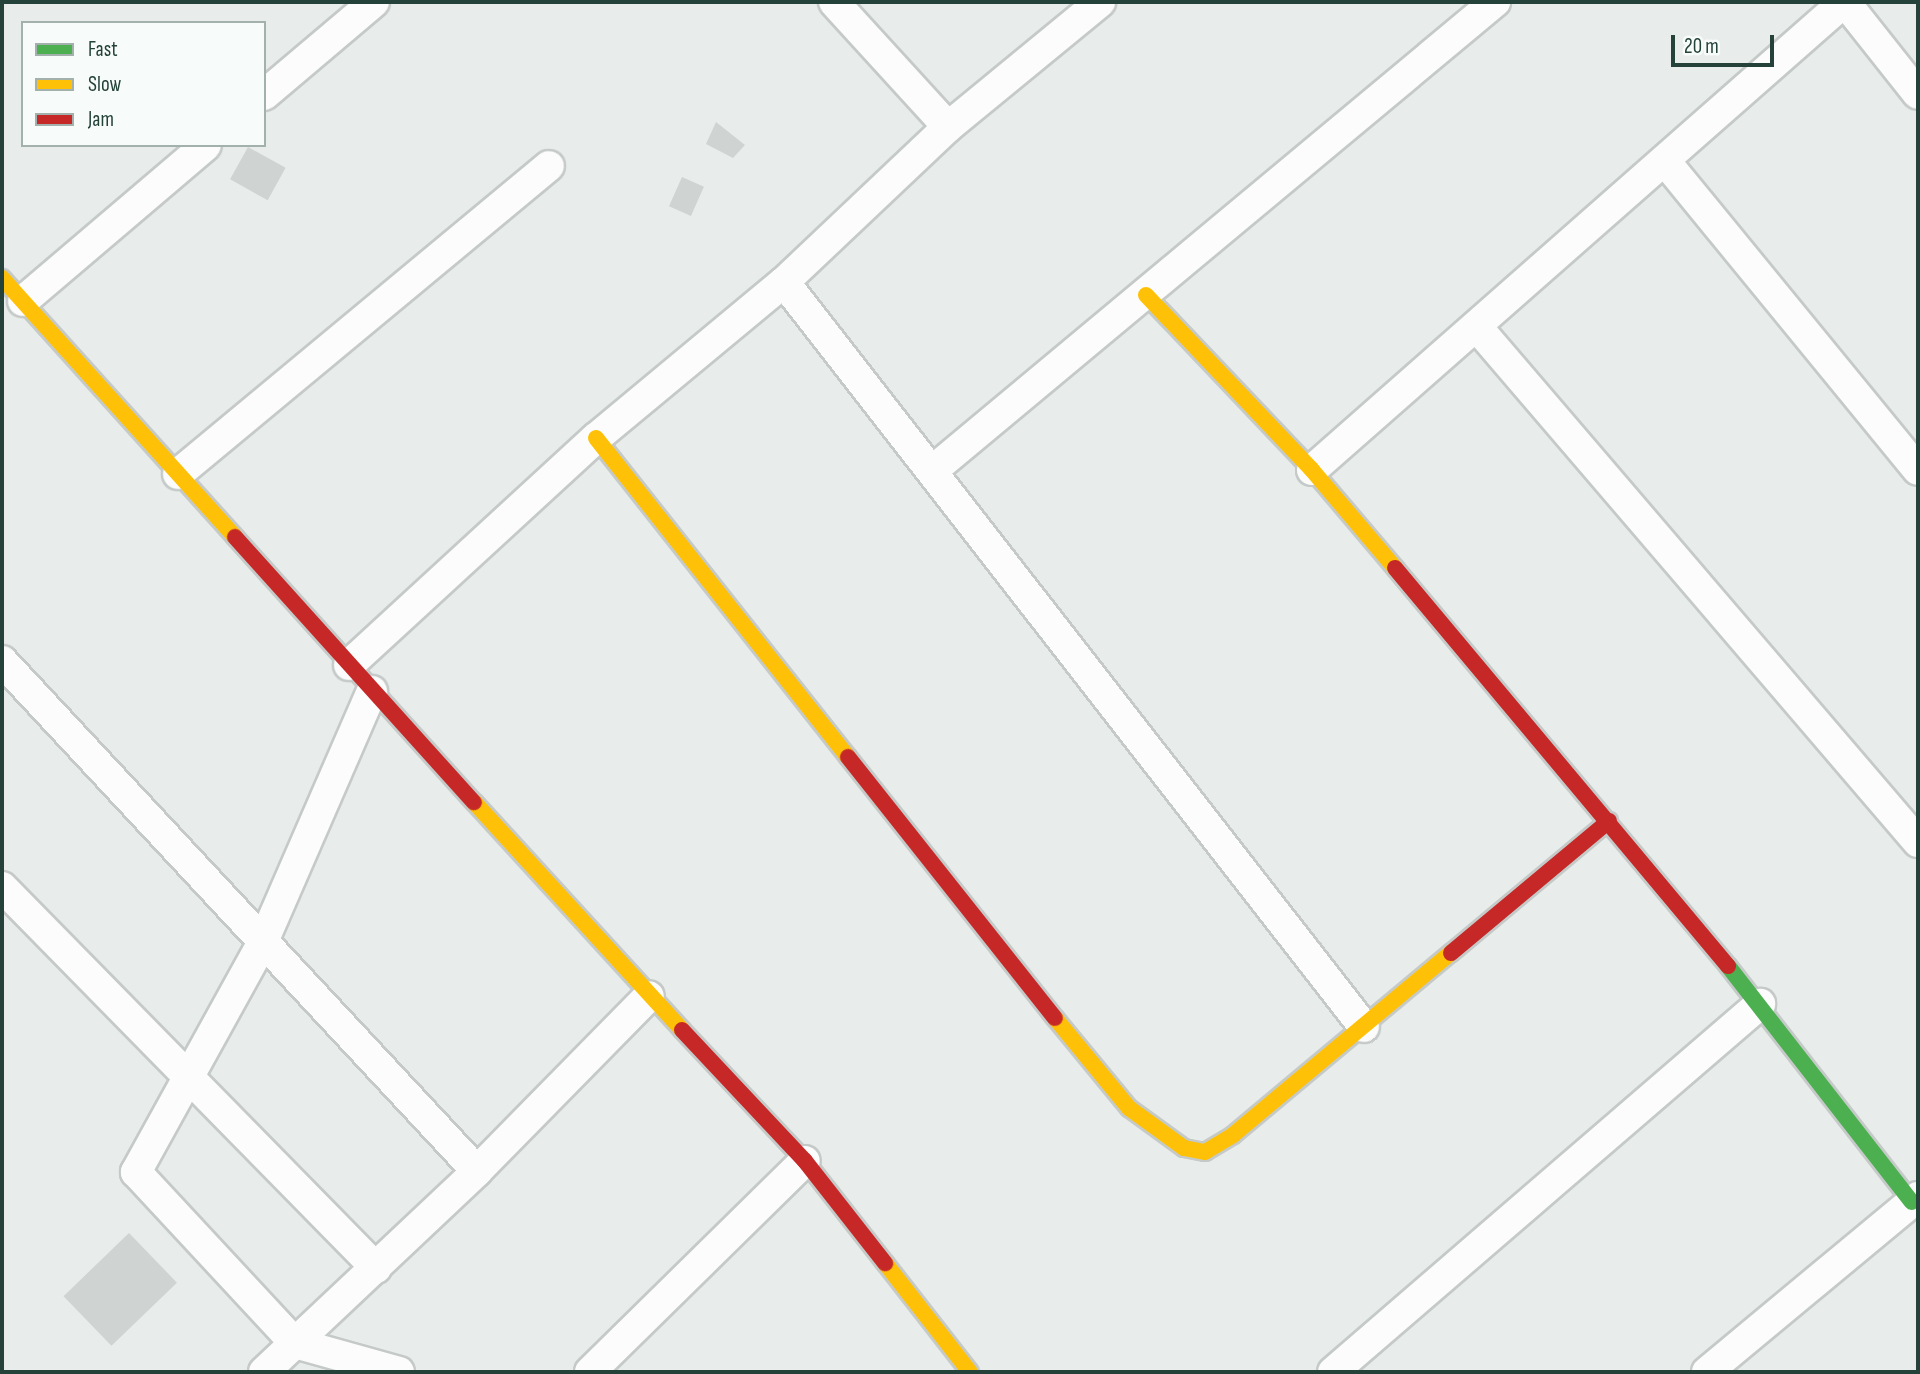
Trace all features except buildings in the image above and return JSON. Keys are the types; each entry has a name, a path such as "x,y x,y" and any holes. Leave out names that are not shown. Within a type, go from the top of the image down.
{"street":[{"path":"266,93 374,2"},
{"path":"834,2 948,127"},
{"path":"349,665 596,438 784,282 948,127 1100,2"},
{"path":"932,471 1494,2"},
{"path":"1311,470 1665,162 1844,2 1918,94"},
{"path":"23,301 204,147"},
{"path":"1665,162 1918,470"},
{"path":"178,474 550,166"},
{"path":"2,278 649,996 805,1161 958,1368"},
{"path":"784,282 1364,1027"},
{"path":"1146,295 1311,470 1609,821 1760,1004 1915,1200 1722,1367"},
{"path":"1477,327 1918,842"},
{"path":"596,438 1082,1052 1129,1108 1161,1135 1184,1148 1205,1152 1233,1135 1609,821"},
{"path":"2,661 477,1171"},
{"path":"372,691 263,942 136,1172 295,1343 399,1372"},
{"path":"2,887 376,1268"},
{"path":"264,1372 477,1171 649,996"},
{"path":"1334,1372 1760,1004"},
{"path":"590,1372 805,1161"}],"traffic: fast":[{"path":"1728,966 1912,1202"}],"traffic: slow":[{"path":"2,278 235,537"},
{"path":"1146,295 1312,470 1395,568"},
{"path":"596,438 848,757"},
{"path":"474,802 682,1030"},
{"path":"1055,1018 1129,1108 1184,1148 1205,1152 1233,1135 1451,953"},
{"path":"885,1263 970,1372"}],"traffic: jam":[{"path":"235,537 474,802"},
{"path":"1395,568 1728,966"},
{"path":"848,757 1055,1018"},
{"path":"1451,953 1609,821"},
{"path":"682,1030 805,1161 885,1263"}]}
